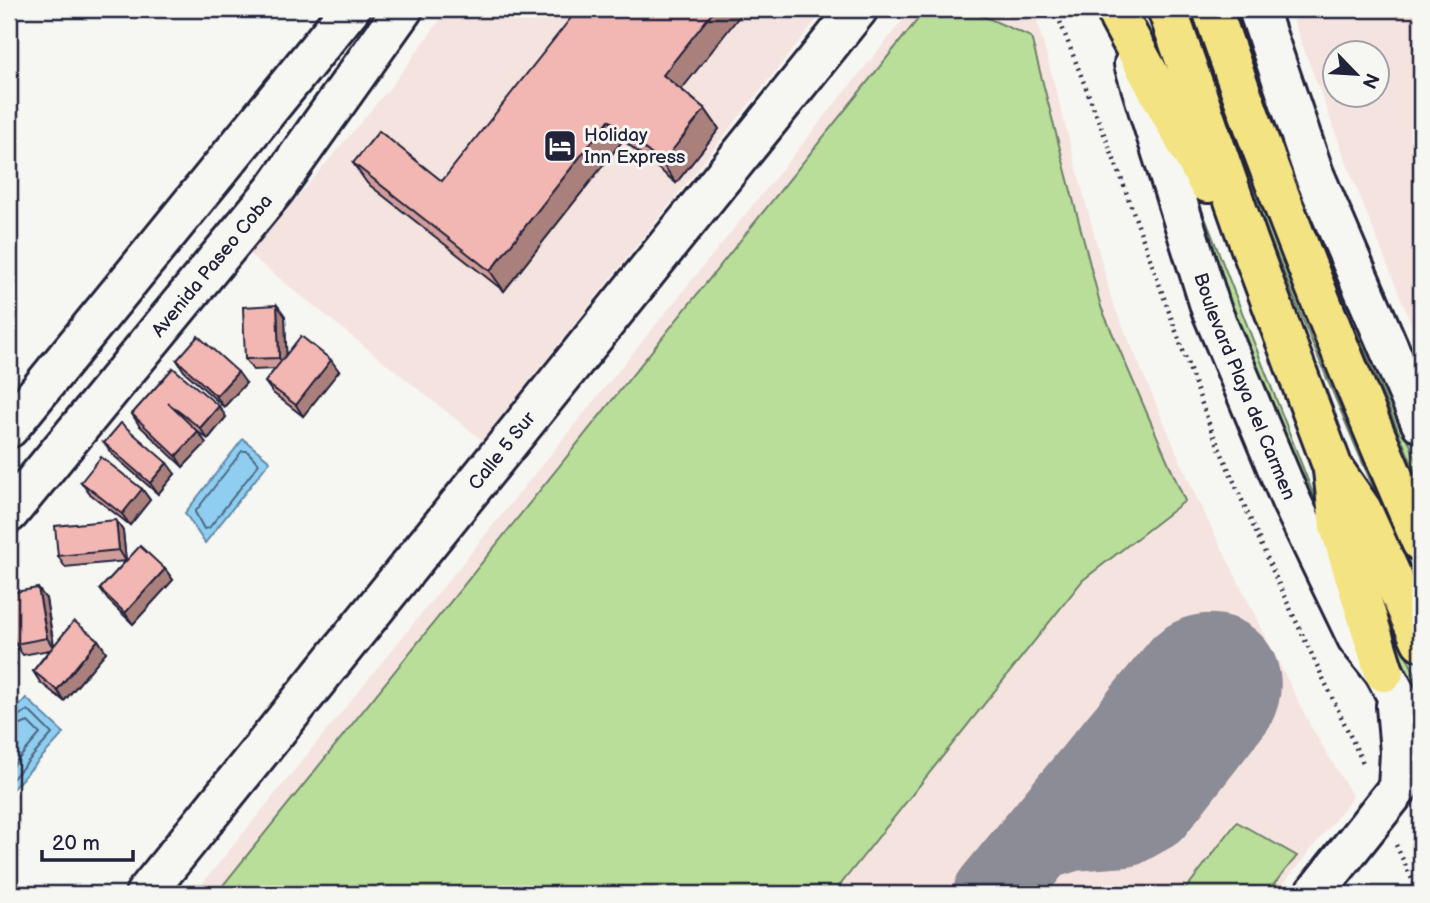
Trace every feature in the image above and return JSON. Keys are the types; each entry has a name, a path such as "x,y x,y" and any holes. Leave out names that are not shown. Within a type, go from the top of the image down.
{"highway":[{"path":"1167,9 1249,243 1333,468 1362,510 1421,641"},
{"path":"1212,9 1265,161 1358,396 1421,542"},
{"path":"1117,14 1201,172 1249,243"},
{"path":"1333,468 1339,526 1390,684"}],"main road":[{"path":"9,428 350,9"},
{"name":"Avenida Paseo Coba","path":"9,513 275,189 403,9"},
{"name":"Calle 5 Sur","path":"145,894 858,9"},
{"path":"1258,9 1314,174 1421,423"},
{"name":"Boulevard Playa del Carmen","path":"1117,14 1211,309 1291,501 1357,638 1390,684 1421,741"},
{"path":"1314,894 1398,788 1400,752 1390,684"}],"path":[{"path":"1055,9 1120,175 1211,429 1279,585 1384,809 1403,865 1419,894"}],"shaded area":[{"path":"448,9 825,9 482,440 249,254 394,83"},
{"path":"912,9 1034,9 1112,301 1195,495 1311,727 1353,797 1275,894 194,894"},
{"path":"1289,9 1421,9 1421,348 1326,108 1392,108 1392,38 1322,38 1322,97"}],"green space":[{"path":"926,9 967,9 1031,37 1101,307 1185,501 1083,580 833,894 216,894"},
{"path":"1184,9 1188,9 1295,292 1421,581 1421,596 1297,305"},
{"path":"1231,9 1237,9 1309,196 1421,471 1421,486 1302,199"},
{"path":"1175,141 1339,560 1327,542 1235,324"},
{"path":"1394,630 1421,686 1421,704 1401,663"},
{"path":"1237,822 1297,856 1266,894 1182,894"}],"water":[{"path":"243,439 270,461 205,543 185,513"},
{"path":"26,698 64,733 9,793 9,717"}],"building":[{"name":"Holiday Inn Express","path":"578,9 715,9 663,75 705,109 662,163 609,120 490,271 353,163 379,131 442,181"},
{"path":"277,305 279,358 245,359 243,307"},
{"path":"198,336 238,372 216,396 177,360"},
{"path":"301,336 331,360 296,405 265,382"},
{"path":"173,368 219,406 200,428 168,403 198,432 176,456 132,414"},
{"path":"121,423 167,463 150,483 104,443"},
{"path":"101,457 142,489 122,514 81,482"},
{"path":"116,520 119,550 58,556 55,526"},
{"path":"140,546 165,569 125,613 100,589"},
{"path":"38,588 47,638 15,644 9,593"},
{"path":"74,621 98,640 57,690 33,671"}],"taxiway":[{"path":"994,894 1182,666 1207,655 1228,661 1239,679 1239,692 1234,706 1152,811 1125,826 1071,830 1039,840"}],"place":[{"name":"Holiday Inn Express","path":"560,146"}]}
